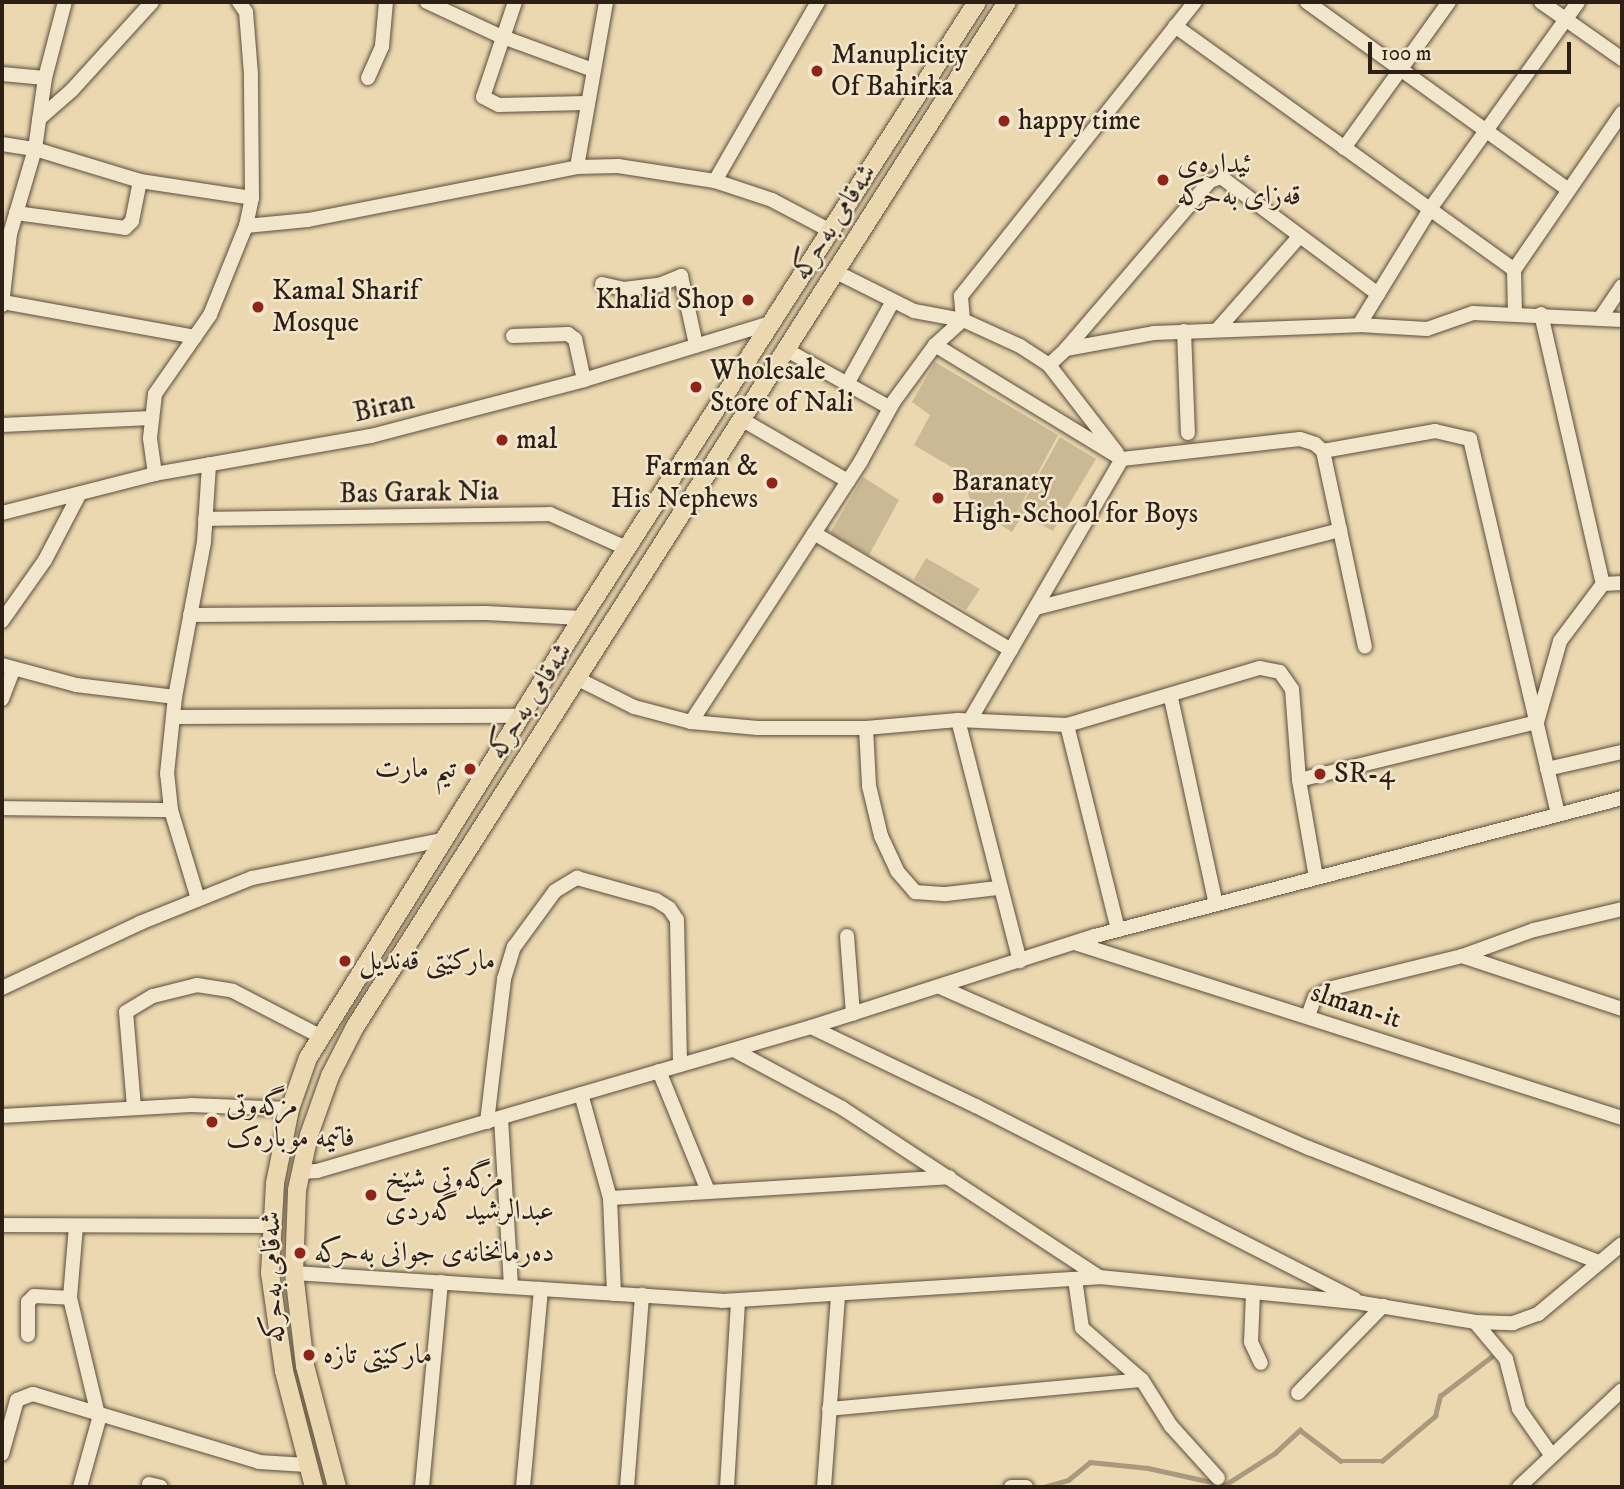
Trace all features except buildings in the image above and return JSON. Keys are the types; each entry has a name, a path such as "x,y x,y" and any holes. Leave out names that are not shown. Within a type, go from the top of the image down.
{"main road":[{"name":"شەقامی بەحرکە","path":"314,1487 274,1318 271,1226 290,1109 318,1035 626,548 744,370 829,230 978,2"},
{"name":"شەقامی بەحرکە","path":"337,1487 310,1390 297,1317 293,1226 300,1172 316,1113 342,1049 1007,2"},
{"path":"744,370 751,384 765,383"},
{"path":"274,1318 286,1331 297,1317"},
{"path":"291,1396 299,1382 310,1390"}],"street":[{"path":"65,2 44,78 35,149 16,213 6,234 2,304 195,337"},
{"path":"39,119 72,90 152,2"},
{"path":"155,474 151,418 160,384 210,315 246,226 252,198 251,74 246,12 239,2"},
{"path":"368,78 382,46 386,2"},
{"path":"427,2 500,36 593,69"},
{"path":"515,2 500,36 483,96 499,105 586,103"},
{"path":"578,167 586,103 606,2"},
{"path":"715,181 818,2"},
{"path":"963,320 961,296 1086,143 1195,2"},
{"path":"1307,2 1398,71 1569,190"},
{"path":"1324,15 1334,2"},
{"path":"1344,148 1449,2"},
{"path":"1541,2 1622,59"},
{"path":"1359,326 1430,209 1578,2"},
{"path":"1175,26 1514,270"},
{"path":"2,74 44,78"},
{"path":"1515,314 1514,270 1622,113"},
{"path":"2,144 35,149 140,181 252,198"},
{"path":"246,226 309,220 578,167 642,168 715,181 772,200 829,230"},
{"path":"1049,365 1066,349 1210,181 1221,177 1234,184 1378,295"},
{"path":"16,213 125,228 132,222 140,181"},
{"path":"1217,330 1300,236"},
{"path":"834,271 914,311 963,320 1020,346 1049,365 1122,459"},
{"path":"602,284 624,289 659,285 681,276 696,345"},
{"path":"1601,317 1622,286"},
{"path":"847,384 893,301"},
{"path":"1066,349 1184,331 1359,326 1427,329 1467,314 1541,314 1622,320"},
{"path":"1541,314 1603,584"},
{"path":"691,722 848,481 890,408 935,345 963,320"},
{"name":"Biran","path":"2,513 79,497 155,474 371,436 584,380 771,323"},
{"path":"1184,331 1188,433"},
{"path":"513,335 568,334 575,339 584,380"},
{"path":"935,345 1122,459 1300,439 1323,451 1435,431 1470,439 1558,814"},
{"path":"785,349 890,408"},
{"path":"2,425 151,418"},
{"path":"741,419 848,481"},
{"path":"1323,451 1366,647"},
{"path":"1020,961 998,888 964,720 1011,650 1122,459"},
{"path":"198,899 171,810 167,774 175,697 205,519 209,464"},
{"path":"2,621 44,560 79,497"},
{"name":"Bas Garak Nia","path":"205,519 550,514 626,548"},
{"path":"1036,608 1340,530"},
{"path":"814,533 1011,650"},
{"path":"1536,722 1560,641 1603,584 1622,583"},
{"path":"190,615 486,613 582,618"},
{"path":"2,699 8,667 76,685 175,697"},
{"path":"576,678 634,707 691,722 758,728 866,728 964,720 1067,725 1171,698 1260,668 1280,672 1292,689 1299,780 1316,877"},
{"path":"1171,698 1216,904"},
{"path":"173,717 520,716"},
{"path":"1299,780 1536,722"},
{"path":"1067,725 1118,930"},
{"path":"866,728 869,786 881,836 897,871 915,892 946,894 998,888"},
{"path":"1547,769 1622,752"},
{"path":"300,1172 494,1120 811,1027 1118,930 1622,797"},
{"path":"2,808 171,810"},
{"path":"2,988 198,899 252,878 443,839"},
{"path":"511,1287 494,1120 504,979 514,947 555,891 577,878 656,900 669,908 677,920 680,1065"},
{"path":"1308,1016 1315,997 1322,991 1462,956 1534,930 1622,909"},
{"path":"847,936 853,1014"},
{"name":"slman-it","path":"1075,943 1622,1118"},
{"path":"1462,956 1622,1009"},
{"path":"134,1107 126,1012 153,996 197,985 233,991 318,1035"},
{"path":"940,987 1309,1148 1598,1262"},
{"path":"811,1027 1001,1118 1362,1303"},
{"path":"734,1049 842,1108 1099,1277"},
{"path":"659,1071 708,1191"},
{"path":"581,1094 610,1198 614,1294"},
{"path":"2,1116 134,1107 232,1104 290,1109"},
{"path":"610,1198 949,1177"},
{"path":"2,1226 271,1226"},
{"path":"76,1226 70,1298 99,1419 80,1487"},
{"path":"294,1273 738,1301 1099,1277 1362,1303 1475,1322 1525,1321 1622,1244"},
{"path":"1075,1279 1082,1328 1142,1380 1171,1426 1218,1478"},
{"path":"422,1487 441,1282"},
{"path":"523,1487 541,1289"},
{"path":"1253,1293 1251,1342 1261,1363"},
{"path":"626,1487 642,1295"},
{"path":"28,1335 29,1302 34,1296 70,1298"},
{"path":"824,1487 838,1296"},
{"path":"727,1487 738,1301"},
{"path":"1298,1393 1383,1306"},
{"path":"1475,1322 1506,1359 1520,1409 1552,1456"},
{"path":"829,1409 1142,1380"},
{"path":"1519,1487 1622,1390"},
{"path":"2,1454 18,1400 33,1394 97,1411 259,1462 307,1465"},
{"path":"1011,1487 1026,1487"}],"shaded area":[{"path":"935,362 1058,435 1017,512 1022,516 1012,532 972,507 968,493 973,480 914,445 930,415 912,402"},
{"path":"1060,437 1096,459 1053,531 1018,512"},
{"path":"863,477 899,500 869,555 830,533"},
{"path":"926,558 980,589 966,610 914,579"}],"waterway":[{"path":"1044,1487 1068,1480 1090,1462 1148,1468 1225,1485 1275,1453 1300,1430 1341,1461 1382,1461 1435,1416 1440,1396 1491,1357"}],"place":[{"name":"Manuplicity Of Bahirka","path":"817,71"},
{"name":"happy time","path":"1004,121"},
{"name":"ئیدارەی قەزای بەحرکە","path":"1163,180"},
{"name":"Khalid Shop","path":"748,300"},
{"name":"Kamal Sharif Mosque","path":"258,307"},
{"name":"Wholesale Store of Nali","path":"696,387"},
{"name":"mal","path":"502,440"},
{"name":"Farman & His Nephews","path":"772,483"},
{"name":"Baranaty High-School for Boys","path":"938,498"},
{"name":"تيم مارت","path":"470,769"},
{"name":"SR-4","path":"1320,774"},
{"name":"مارکێتی قەندیل","path":"345,961"},
{"name":"مزگەوتی فاتیمە موبارەک","path":"212,1122"},
{"name":"مزگەوتی شێخ عبدالرشید گەردی","path":"371,1195"},
{"name":"دەرمانخانەی جوانی بەحرکە","path":"300,1253"},
{"name":"مارکێتی تازە","path":"309,1355"}]}
